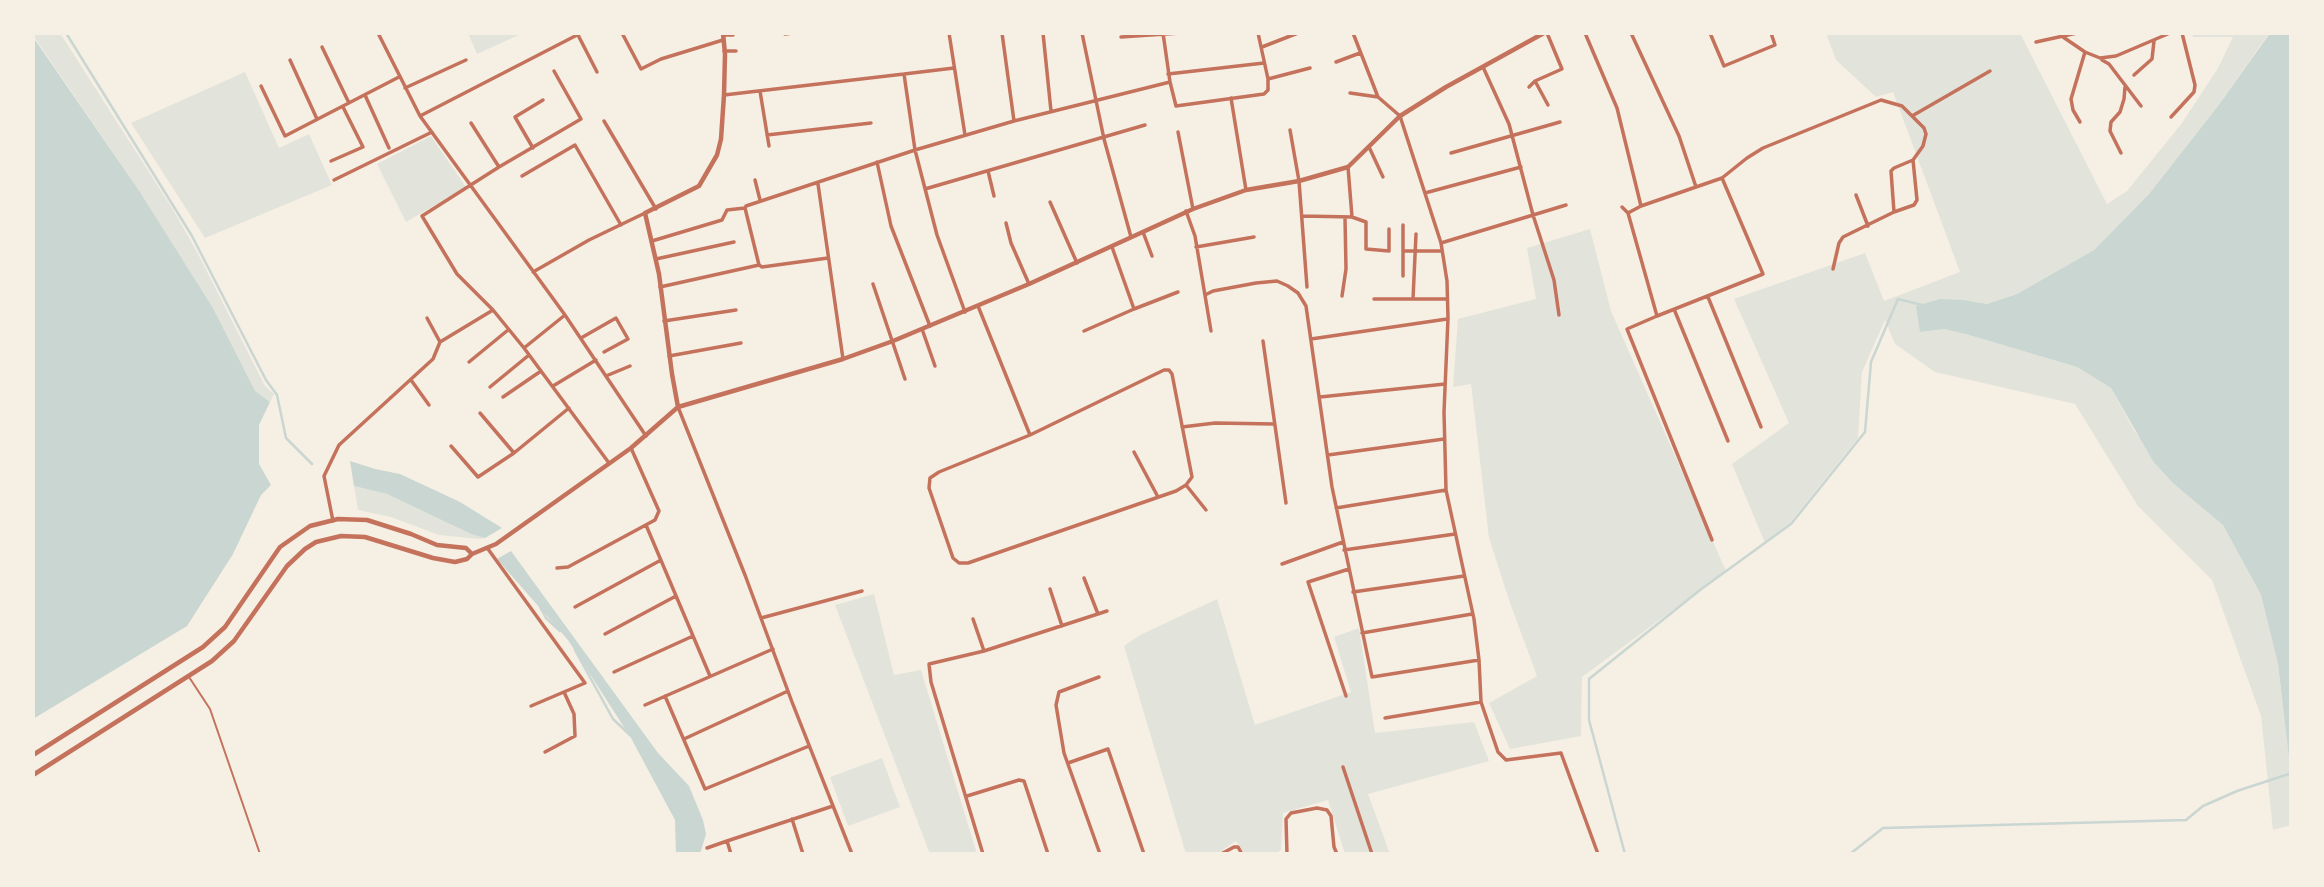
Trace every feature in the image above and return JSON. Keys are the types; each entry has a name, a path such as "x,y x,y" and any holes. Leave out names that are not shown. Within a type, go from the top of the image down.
{"street":[{"path":"378,33 420,116 565,314 646,436"},
{"path":"622,33 641,69 723,36 733,35"},
{"path":"785,34 793,33"},
{"path":"949,33 965,135"},
{"path":"1002,33 1014,121"},
{"path":"1043,33 1051,110"},
{"path":"1082,33 1104,139 1131,237"},
{"path":"1121,37 1180,33"},
{"path":"1163,35 1168,74 1176,106 1267,92 1268,79 1258,33"},
{"path":"1262,47 1298,33"},
{"path":"1353,33 1378,97 1400,116 1441,243 1448,318 1444,439 1446,490 1472,614 1479,660 1481,702 1498,752 1506,760 1561,753 1598,854"},
{"path":"33,775 212,661 234,641 287,566 316,542 341,536 365,537 433,558 455,562 467,559 513,533 631,448 678,407 843,359 893,341 1077,263 1186,211 1246,190 1299,181 1348,167 1400,116 1546,33 1562,69 1535,80 1529,87"},
{"path":"1585,33 1617,107 1642,206"},
{"path":"1631,33 1679,136 1696,187"},
{"path":"1712,34 1724,66 1775,45 1771,33"},
{"path":"2036,42 2077,33"},
{"path":"2100,58 2116,56 2169,33"},
{"path":"2171,117 2194,92 2196,85 2182,33"},
{"path":"420,116 579,34 597,72"},
{"path":"533,272 589,240 699,186 717,155 721,139 723,36"},
{"path":"2063,37 2109,64 2141,106"},
{"path":"2134,75 2152,59 2154,41"},
{"path":"322,47 349,103"},
{"path":"724,51 736,51"},
{"path":"2080,122 2073,110 2071,99 2085,52"},
{"path":"1336,62 1360,53"},
{"path":"289,60 317,119"},
{"path":"405,88 466,60"},
{"path":"1168,74 1264,63"},
{"path":"1483,67 1512,136 1554,280 1559,315"},
{"path":"723,95 954,68"},
{"path":"1268,79 1310,68"},
{"path":"555,71 581,119 422,216 457,274 493,310 524,348 609,463"},
{"path":"1912,116 1990,71"},
{"path":"904,74 915,150 937,235 965,312"},
{"path":"261,86 285,135 399,77"},
{"path":"1535,80 1548,105"},
{"path":"652,241 722,220 727,210 745,208 760,200 818,184 915,150 1051,110 1170,82"},
{"path":"2121,153 2110,131 2111,122 2120,112 2125,87"},
{"path":"760,91 769,146"},
{"path":"1350,93 1378,97"},
{"path":"365,95 389,148"},
{"path":"1231,98 1246,190"},
{"path":"533,148 515,117 543,100"},
{"path":"1628,213 1722,178 1763,148 1881,100 1902,106 1922,125 1926,134 1922,150 1913,160 1891,172 1894,212"},
{"path":"331,161 363,147 343,107"},
{"path":"604,121 656,209"},
{"path":"1451,153 1560,122"},
{"path":"471,123 499,167"},
{"path":"767,135 871,123"},
{"path":"925,189 1145,125"},
{"path":"1290,130 1299,181 1307,287"},
{"path":"334,180 432,132"},
{"path":"1178,132 1193,209"},
{"path":"522,176 575,145 621,225"},
{"path":"1369,147 1383,177"},
{"path":"1833,269 1843,237 1914,205 1917,200 1913,160"},
{"path":"877,162 891,226 930,326"},
{"path":"1348,167 1352,217"},
{"path":"1425,193 1521,167"},
{"path":"988,171 994,196"},
{"path":"1712,541 1627,329 1763,274 1722,178"},
{"path":"755,180 760,200"},
{"path":"818,184 843,359"},
{"path":"1856,195 1868,226"},
{"path":"1050,202 1077,263"},
{"path":"1441,243 1566,205"},
{"path":"1622,207 1628,213 1657,316"},
{"path":"745,208 759,265"},
{"path":"1186,211 1196,247 1211,331"},
{"path":"645,213 656,259 678,407 852,854"},
{"path":"1302,216 1352,217 1366,222 1366,248 1389,251 1389,229"},
{"path":"1342,296 1346,269 1345,217"},
{"path":"1006,223 1011,243 1029,284"},
{"path":"1403,225 1404,276"},
{"path":"1143,232 1152,256"},
{"path":"1413,299 1416,234"},
{"path":"1196,247 1254,237"},
{"path":"656,259 734,242"},
{"path":"1112,247 1134,309"},
{"path":"1403,251 1442,251"},
{"path":"660,287 759,265 828,258"},
{"path":"1205,295 1277,281 1298,293 1306,306 1336,508 1372,677 1479,660"},
{"path":"873,285 905,379"},
{"path":"1084,331 1178,292"},
{"path":"1708,297 1762,427"},
{"path":"1374,299 1447,299"},
{"path":"978,306 1030,435"},
{"path":"1674,309 1728,441"},
{"path":"332,521 324,476 339,445 433,359 440,342 493,310"},
{"path":"664,321 736,310"},
{"path":"524,348 565,314"},
{"path":"427,318 440,342"},
{"path":"581,338 616,318 628,339 604,352"},
{"path":"1311,339 1448,318"},
{"path":"922,329 935,366"},
{"path":"469,362 508,330"},
{"path":"1263,341 1286,503"},
{"path":"669,356 741,343"},
{"path":"491,387 529,355"},
{"path":"553,386 596,360"},
{"path":"606,376 630,366"},
{"path":"1164,370 1172,373 1182,427 1192,477 1176,491 968,563 959,563 953,558 929,488 930,478 939,472 1030,435 1164,370"},
{"path":"503,397 541,371"},
{"path":"411,380 429,405"},
{"path":"1320,397 1445,384"},
{"path":"451,446 478,477 514,453 569,408"},
{"path":"480,413 514,453"},
{"path":"1182,427 1215,423 1274,424"},
{"path":"1328,455 1444,439"},
{"path":"557,568 568,567 655,520 659,511 631,448"},
{"path":"1134,452 1158,497"},
{"path":"1186,485 1206,510"},
{"path":"1336,508 1446,490"},
{"path":"33,755 203,647 225,628 281,547 310,526 332,521 367,520 437,545 466,548 472,554"},
{"path":"646,525 710,676"},
{"path":"1344,550 1455,534"},
{"path":"1282,564 1343,542"},
{"path":"488,549 585,683 531,706"},
{"path":"575,607 661,559"},
{"path":"1346,696 1308,582 1349,569"},
{"path":"1353,592 1464,576"},
{"path":"1084,578 1098,614"},
{"path":"1050,589 1062,626"},
{"path":"761,618 862,591"},
{"path":"605,634 676,596"},
{"path":"983,854 928,667 1107,611"},
{"path":"1362,633 1472,614"},
{"path":"973,619 984,651"},
{"path":"614,672 693,636"},
{"path":"645,705 773,649"},
{"path":"1099,677 1059,692 1056,698 1068,763 1100,854"},
{"path":"684,739 788,691"},
{"path":"545,752 575,736 574,714 564,692"},
{"path":"665,696 705,789 809,746"},
{"path":"1385,718 1481,702"},
{"path":"1068,763 1108,749 1144,854"},
{"path":"1343,766 1372,854"},
{"path":"967,796 1024,780 1048,854"},
{"path":"707,848 833,806"},
{"path":"1287,854 1288,815 1317,808 1327,810 1332,816 1334,848 1337,854"},
{"path":"792,819 803,854"},
{"path":"727,841 731,854"},
{"path":"1221,854 1234,847 1238,847 1242,854"}],"lane":[{"path":"188,676 209,709 260,854"}],"shaded area":[{"path":"33,33 60,33 196,250 265,386 274,394 270,402 255,392 213,308 140,192"},
{"path":"468,33 523,33 477,54"},
{"path":"1826,33 2020,33 2107,204 2127,191 2182,123 2218,68 2233,37 2193,37 2192,33 2269,33 2218,106 2149,194 2094,250 2017,294 1987,304 1964,300 1920,332 1944,329 1969,335 2077,367 2111,388 2135,432 2204,508 2223,525 2261,595 2278,664 2291,775 2291,825 2273,830 2261,716 2212,580 2138,506 2075,404 1935,372 1895,344 1885,320 1862,372 1858,438 1789,524 1765,543 1732,464 1789,423 1734,299 1865,253 1884,301 1960,272 1893,92 1876,97 1836,60"},
{"path":"2270,33 2291,33 2291,775 2278,664 2261,595 2223,525 2173,483 2153,461 2111,388 2077,367 1969,335 1944,329 1920,332 1916,306 1940,299 1987,304 2017,294 2094,250 2149,194 2218,106"},
{"path":"33,37 140,192 213,308 255,391 270,402 259,425 259,464 271,485 261,495 233,554 187,626 33,719"},
{"path":"245,72 279,148 309,134 332,185 205,238 131,123"},
{"path":"431,136 466,187 406,222 377,164"},
{"path":"1590,229 1611,311 1726,571 1582,677 1581,736 1510,749 1489,703 1537,676 1489,538 1471,384 1453,387 1458,319 1536,299 1527,248"},
{"path":"350,461 400,474 460,502 502,528 485,538 387,494 354,486"},
{"path":"354,486 387,494 485,538 439,535 391,517 358,510"},
{"path":"511,551 658,753 689,786 706,834 700,854 676,854 675,820 631,738 568,640 497,559"},
{"path":"874,594 894,675 921,670 977,854 930,854 835,605"},
{"path":"1217,599 1255,725 1351,692 1334,637 1359,628 1375,733 1474,722 1489,761 1368,794 1390,854 1345,854 1328,800 1283,813 1281,850 1275,854 1245,854 1236,841 1217,854 1186,854 1124,646 1140,635"},
{"path":"882,758 900,807 848,826 830,777"}],"waterway":[{"path":"66,33 192,236 266,380 277,395 286,438 312,464"},
{"path":"1625,854 1589,720 1589,679 1700,590 1791,524 1865,432 1871,362 1898,299 1922,305"},
{"path":"540,607 546,618 560,631"},
{"path":"575,650 613,719 630,735"},
{"path":"1850,854 1883,828 2186,820 2203,806 2237,791 2289,774"}]}
